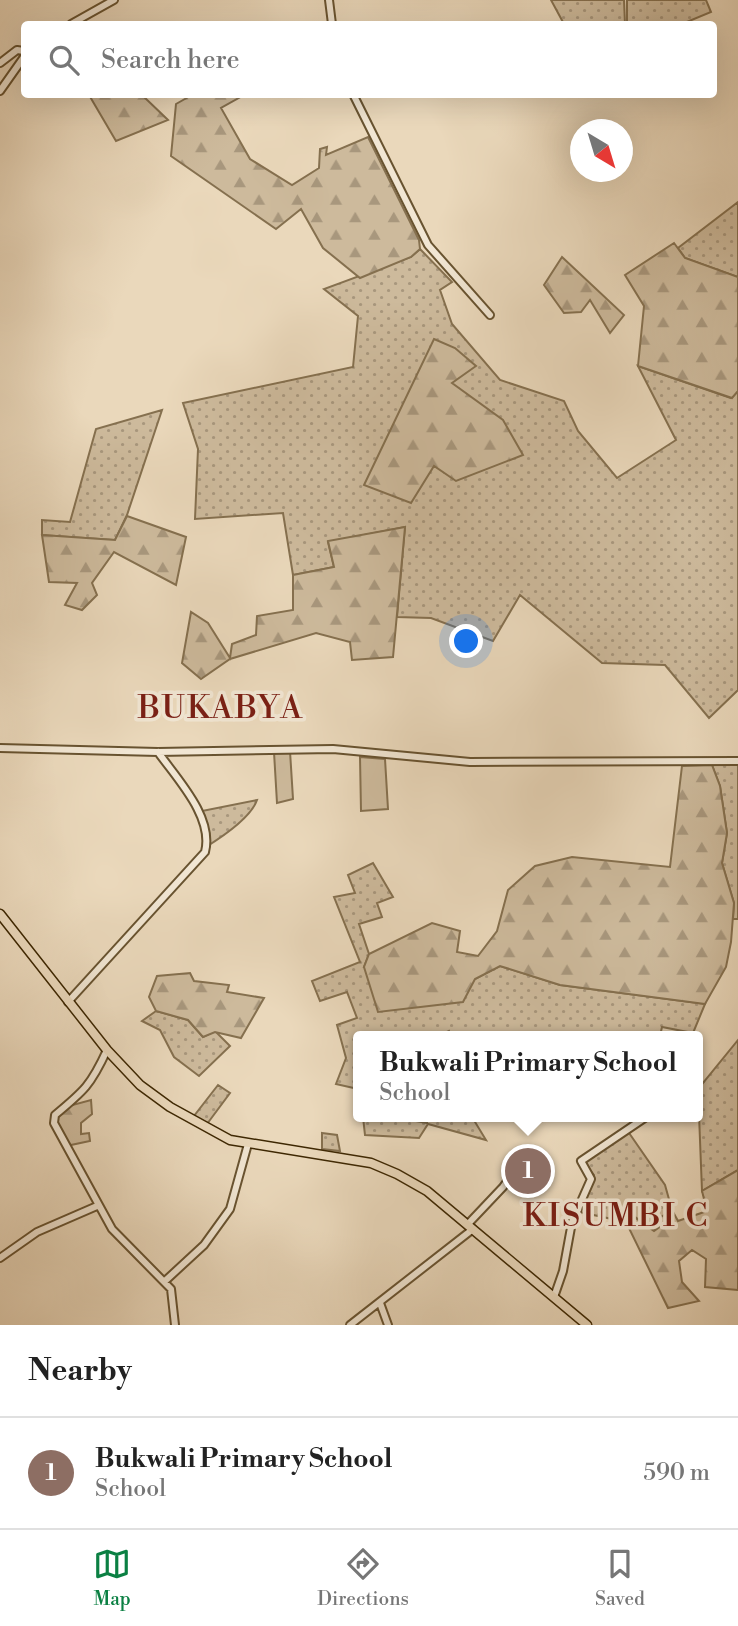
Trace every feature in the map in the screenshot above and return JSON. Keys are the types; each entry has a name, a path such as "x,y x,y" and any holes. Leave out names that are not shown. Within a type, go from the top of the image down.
{"main road":[{"path":"0,914 107,1050 140,1085 163,1103 216,1133 248,1144 371,1163 397,1174 427,1191 587,1325"}],"street":[{"path":"76,21 114,0"},
{"path":"328,0 332,21"},
{"path":"0,63 17,50 21,51"},
{"path":"0,91 21,61"},
{"path":"355,98 428,245 490,315"},
{"path":"0,748 158,752 334,749 470,762 738,761"},
{"path":"68,1002 205,852 207,838 202,820 158,752"},
{"path":"107,1050 85,1091 53,1119 62,1142 97,1206 128,1248 165,1281 173,1296 175,1325"},
{"path":"554,1297 563,1271 572,1222 592,1179 580,1161 638,1122"},
{"path":"165,1281 204,1245 230,1209 248,1144"},
{"path":"350,1325 380,1303 470,1226 525,1157"},
{"path":"0,1258 37,1232 97,1206"},
{"path":"380,1303 388,1325"}],"green space":[{"path":"551,0 624,0 625,21 562,21"},
{"path":"627,0 706,0 711,12 689,21 627,21"},
{"path":"91,98 145,98 168,120 116,141"},
{"path":"187,98 239,98 221,108 250,159 292,185 319,168 320,149 327,147 326,155 368,137 419,240 420,249 411,257 360,278 323,248 301,209 276,229 171,156 176,104"},
{"path":"738,202 738,277 685,258 678,248"},
{"path":"674,243 685,258 738,277 738,391 732,398 638,366 644,306 625,275"},
{"path":"420,249 452,282 440,290 452,324 500,380 564,401 578,431 617,478 676,440 638,366 731,398 738,391 738,690 709,718 665,665 602,663 520,595 493,641 431,618 397,617 405,527 328,542 334,567 293,575 283,513 195,519 198,449 183,403 353,367 358,316 324,289 411,257"},
{"path":"562,257 624,315 610,333 590,300 581,312 564,313 544,285"},
{"path":"434,339 455,348 476,366 452,383 503,420 523,455 456,481 434,466 411,503 364,485"},
{"path":"162,410 127,515 115,540 42,535 42,520 70,522 96,429"},
{"path":"127,516 186,537 176,585 114,552 92,583 97,595 82,610 65,605 77,583 49,582 42,535 115,540"},
{"path":"405,527 393,657 352,660 350,642 316,633 230,659 201,679 182,663 191,612 208,623 230,658 232,644 256,635 257,616 293,610 293,575 334,567 328,541"},
{"path":"290,751 293,799 277,803 274,752"},
{"path":"360,757 385,759 388,809 361,811"},
{"path":"738,762 738,919 733,919 734,903 722,863 727,833 720,786 712,765"},
{"path":"712,765 720,786 727,833 722,863 734,903 726,967 705,1004 560,985 500,966 475,979 463,1002 378,1012 364,967 369,954 432,923 460,931 457,952 478,956 497,931 508,890 535,866 572,857 670,867 682,766"},
{"path":"257,800 249,814 206,847 209,838 202,811"},
{"path":"373,863 393,897 377,903 382,917 359,924 369,954 364,967 475,979 500,966 560,985 705,1004 694,1031 662,1027 661,1031 353,1031 353,1088 336,1084 346,1058 337,1025 357,1018 347,992 320,1001 312,981 360,962 334,897 355,893 348,875"},
{"path":"190,973 194,981 229,985 227,992 264,998 241,1038 215,1032 203,1037 188,1020 156,1011 149,997 157,976"},
{"path":"156,1011 188,1020 203,1037 215,1031 230,1046 199,1076 174,1057 160,1030 142,1021"},
{"path":"738,1040 738,1170 702,1191 699,1122 703,1122 703,1083"},
{"path":"218,1085 230,1093 207,1124 194,1116"},
{"path":"91,1100 92,1114 81,1123 81,1134 89,1133 90,1141 66,1146 54,1124 65,1107"},
{"path":"364,1122 475,1122 486,1140 428,1124 419,1138 365,1135"},
{"path":"627,1130 665,1185 672,1210 662,1217 661,1226 654,1231 631,1214 626,1222 575,1211 594,1175 583,1161"},
{"path":"322,1133 337,1135 340,1151 322,1149"},
{"path":"738,1170 738,1290 705,1287 706,1259 692,1250 679,1261 682,1282 699,1301 668,1308 626,1222 630,1214 654,1231 661,1226 661,1217 672,1210 678,1221 707,1211 702,1191"}],"place":[{"name":"Bukwali Primary School","path":"528,1171"}],"district":[{"name":"BUKABYA","path":"221,708"},
{"name":"KISUMBI C","path":"616,1216"}]}
